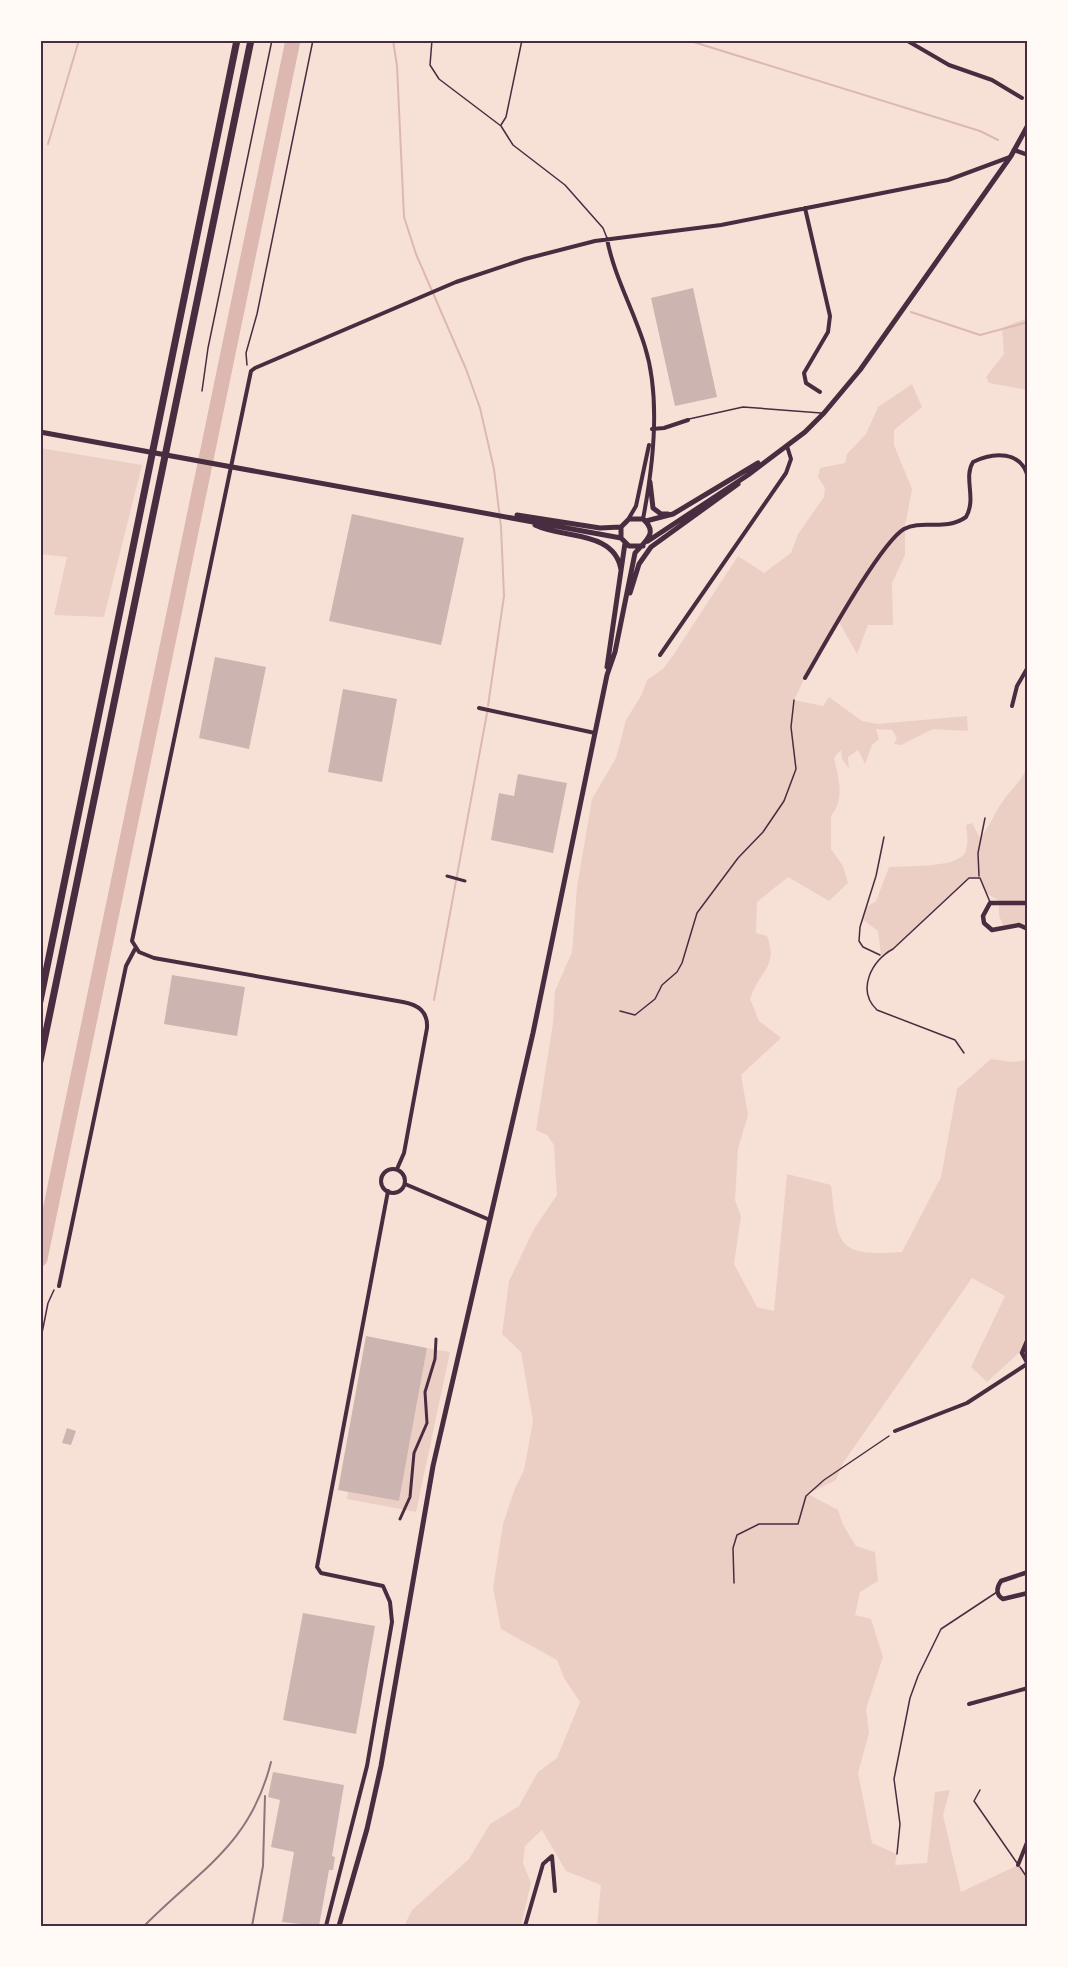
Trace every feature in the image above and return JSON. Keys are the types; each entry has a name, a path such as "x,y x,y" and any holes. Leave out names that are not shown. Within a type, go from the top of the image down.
{"highway":[{"path":"40,1001 237,40"},
{"path":"40,1061 251,40"}],"main road":[{"path":"339,1926 364,1840 381,1766 433,1466 491,1220 607,675 637,570 646,553 668,534 730,492 825,413 860,370 1011,156 1028,125"},
{"path":"40,432 494,513 600,528 621,527 629,519 644,520 678,512 773,455"},
{"path":"621,621 634,556 645,544 748,475"},
{"path":"650,482 651,502 656,510 664,514 678,512"},
{"path":"503,514 623,540 634,548 645,544 651,529 644,520"},
{"path":"528,521 539,527 607,544 618,556 621,577"},
{"path":"607,675 608,651 621,577 623,540 621,527"}],"street":[{"path":"906,40 949,65 992,80 1022,98"},
{"path":"1014,150 1028,155"},
{"path":"59,1286 126,966 135,949 132,936 251,371 436,290 525,259 607,239 686,231 948,180 1011,156"},
{"path":"805,208 830,310 828,332 804,373 806,382 820,392"},
{"path":"607,239 648,358 652,379 650,482 644,520"},
{"path":"652,429 664,428 688,420"},
{"path":"629,519 636,506 651,439"},
{"path":"660,655 786,473 791,459 787,445"},
{"path":"805,678 868,574 903,530 919,526 936,527 966,518 971,502 968,473 973,462 994,455 1013,457 1022,463 1028,478"},
{"path":"1012,706 1017,686 1028,667"},
{"path":"479,708 596,733"},
{"path":"449,877 464,881"},
{"path":"1028,903 990,903 983,915 989,928 999,930 1019,925 1028,929"},
{"path":"135,949 154,958 403,1002 422,1010 427,1017 428,1028 404,1153 397,1169"},
{"path":"397,1169 403,1174 405,1185"},
{"path":"397,1169 386,1171 382,1177 382,1185 388,1191 396,1192 405,1185"},
{"path":"405,1185 491,1220"},
{"path":"326,1926 367,1766 392,1622 390,1602 383,1586 321,1573 317,1567 388,1191"},
{"path":"400,1519 410,1497 414,1454 427,1423 425,1392 435,1359 436,1339"},
{"path":"895,1431 967,1402 1027,1364 1022,1353 1028,1339"},
{"path":"1028,1572 1001,1581 998,1592 1004,1599 1028,1593"},
{"path":"969,1704 1028,1688"},
{"path":"1018,1865 1028,1840"},
{"path":"525,1926 543,1864 552,1856 555,1891"}],"lane":[{"path":"432,40 430,65 439,79 501,126 513,145 576,196 603,228 607,239"},
{"path":"501,126 506,117 522,40"},
{"path":"688,420 743,406 825,413"},
{"path":"985,818 978,853 980,878 990,903"},
{"path":"881,955 862,947 859,935 876,876 884,837"},
{"path":"964,1053 955,1040 883,1014 872,1005 866,987 871,970 881,955 893,949 969,878 980,878"},
{"path":"897,1854 900,1824 894,1779 909,1698 941,1629 998,1592"},
{"path":"980,1790 974,1801 1028,1879"}],"path":[{"path":"202,391 208,348 272,40"},
{"path":"251,371 246,363 246,353 257,314 313,40"},
{"path":"620,1011 636,1015 655,999 662,985 677,972 682,963 696,913 738,858 763,832 784,801 796,770 791,727 794,700"},
{"path":"40,1343 48,1303 53,1291 59,1286"},
{"path":"734,1583 734,1548 737,1535 759,1524 798,1524 806,1496 824,1480 895,1431"}],"shaded area":[{"path":"1027,318 1027,390 989,383 986,377 1004,354 1002,328"},
{"path":"912,384 922,407 894,430 894,445 912,489 905,526 905,555 892,583 893,625 868,625 857,654 839,622 810,667 794,700 823,706 829,697 862,721 877,724 967,716 968,731 933,729 901,745 894,744 897,738 892,730 876,729 879,739 872,745 865,764 858,750 848,757 849,769 842,759 841,750 834,758 839,781 839,796 831,816 831,849 843,866 848,883 829,901 788,877 757,902 756,933 767,936 771,955 750,999 759,1021 781,1038 741,1075 748,1115 738,1149 735,1200 741,1216 734,1264 757,1307 774,1311 787,1174 831,1185 839,1233 852,1249 880,1253 902,1252 941,1177 957,1089 991,1059 1012,1062 1027,1060 1028,1339 1022,1350 987,1382 971,1367 1005,1296 972,1278 843,1463 836,1480 808,1494 838,1510 843,1525 856,1546 875,1552 878,1581 860,1592 855,1615 871,1619 883,1657 866,1709 869,1733 858,1773 872,1843 897,1854 895,1865 927,1863 935,1792 950,1790 943,1815 961,1892 1018,1865 1027,1879 1027,1926 597,1926 601,1885 566,1871 542,1830 525,1846 523,1863 531,1883 521,1926 404,1926 412,1910 469,1859 490,1824 519,1806 538,1772 557,1758 580,1702 564,1678 557,1660 501,1629 493,1588 503,1524 515,1488 524,1470 533,1421 521,1352 502,1334 509,1281 534,1229 557,1195 554,1145 547,1135 536,1130 553,1023 555,991 572,952 577,887 592,799 616,758 626,720 642,694 647,680 663,669 672,657 738,556 764,573 791,553 798,534 824,497 825,488 818,477 820,468 845,463 847,454 866,434 878,407"},
{"path":"40,448 142,465 104,617 54,615 67,557 41,554"},
{"path":"1027,765 1027,929 1022,926 1005,929 999,916 999,901 986,893 979,878 969,878 893,949 881,955 878,931 862,919 865,908 876,901 889,867 941,864 960,858 967,846 966,825 972,823 980,838 1006,796 1023,775"},
{"path":"427,1348 450,1352 416,1512 347,1499 348,1492 399,1501"}],"building":[{"path":"693,288 717,397 675,406 651,298"},
{"path":"352,514 464,538 441,645 329,621"},
{"path":"215,657 266,667 249,749 199,738"},
{"path":"343,689 397,699 382,782 328,772"},
{"path":"518,774 567,783 553,853 491,840 499,793 514,796"},
{"path":"172,975 245,987 237,1036 164,1024"},
{"path":"366,1336 427,1348 399,1501 338,1490"},
{"path":"67,1428 76,1431 71,1445 62,1443"},
{"path":"303,1613 375,1626 356,1734 283,1720"},
{"path":"273,1772 344,1785 332,1856 335,1857 333,1870 329,1870 319,1926 282,1922 294,1852 271,1847 280,1800 268,1797"}],"waterway":[{"path":"48,144 79,40"},
{"path":"40,1259 293,40"},
{"path":"393,40 397,66 404,217 416,254 466,369 480,408 494,469 501,527 504,596 488,706"},
{"path":"687,40 980,131 998,140"},
{"path":"911,312 980,335 1028,322"},
{"path":"434,1000 487,713"}],"railway":[{"path":"144,1926 221,1854 236,1836 262,1791 271,1762"},
{"path":"252,1926 263,1866 265,1796"}]}
